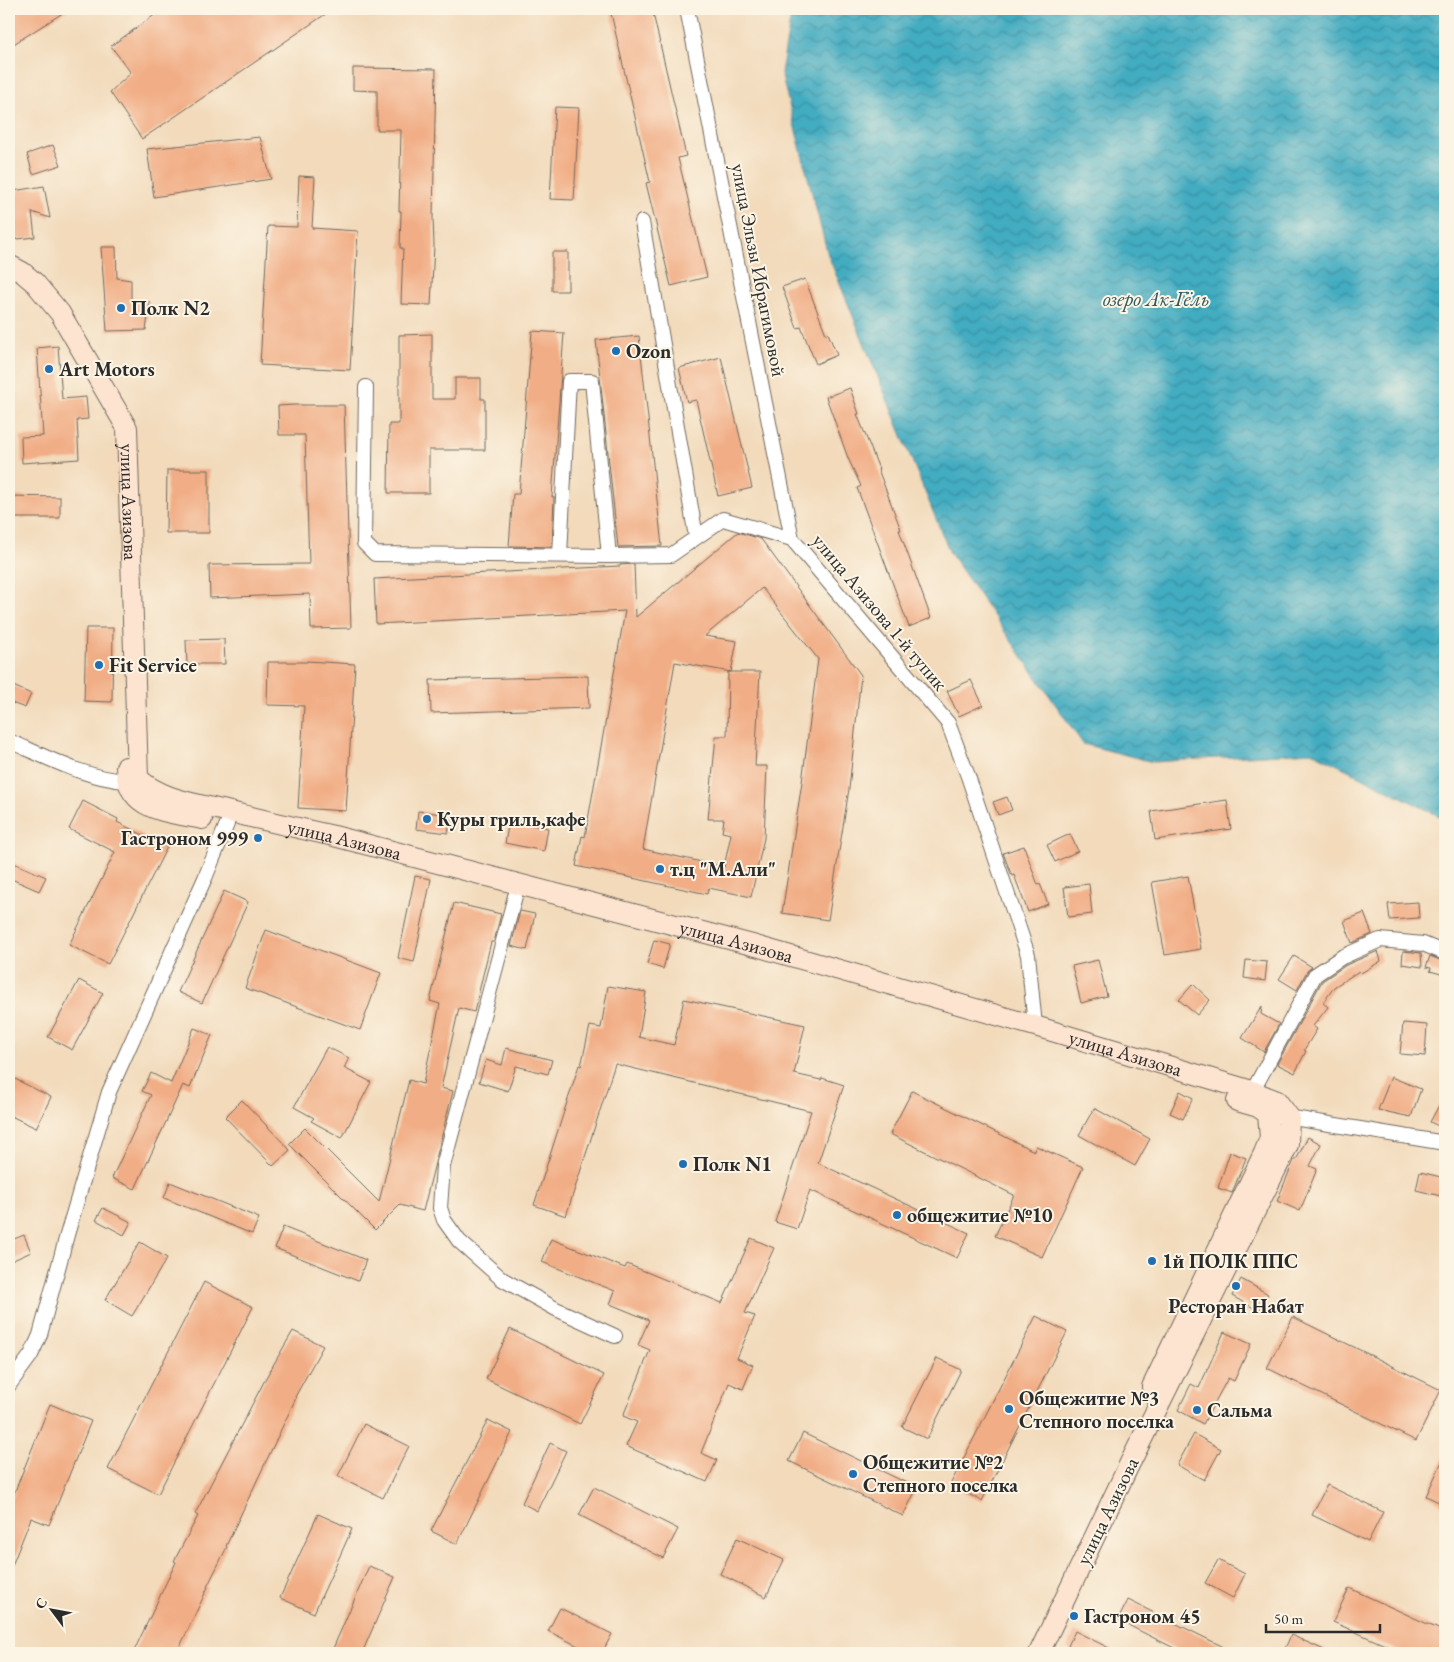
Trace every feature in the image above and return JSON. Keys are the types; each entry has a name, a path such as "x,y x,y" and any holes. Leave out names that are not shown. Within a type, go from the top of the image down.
{"main road":[{"name":"улица Азизова","path":"9,265 22,272 35,283 60,313 127,428 138,778 148,788 171,798 334,836 756,946 1035,1026 1249,1097 1268,1114 1270,1138 1264,1153 1025,1653"},
{"name":"улица Азизова","path":"9,277 20,282 47,316 117,429 126,781 135,796 149,807 339,848 515,896 795,968 1036,1039 1249,1097 1277,1101 1289,1117 1288,1145 1129,1465 1039,1653"}],"street":[{"name":"улица Эльзы Ибрагимовой","path":"687,9 792,539"},
{"path":"642,222 696,537"},
{"path":"560,555 569,381 592,381 609,556"},
{"name":"улица Азизова 1-й тупик","path":"366,387 364,543 375,554 671,555 723,519 792,539 948,723 971,785 1028,955 1035,1026"},
{"path":"9,740 92,776 126,781"},
{"path":"9,1384 31,1355 40,1335 67,1234 109,1092 205,878 227,824"},
{"path":"515,896 444,1166 440,1208 444,1220 459,1241 502,1279 556,1309 616,1336"},
{"path":"1249,1097 1315,975 1342,956 1380,940 1424,944 1445,953"},
{"path":"1268,1114 1445,1143"}],"water":[{"name":"озеро Ак-Гёль","path":"792,9 1445,9 1445,819 1312,752 1153,762 1083,744 950,553 828,255 781,73"}],"building":[{"path":"9,9 69,9 9,47"},
{"path":"163,9 333,9 142,139 110,92 131,73 111,46"},
{"path":"610,9 652,9 686,156 678,158 707,277 671,286 646,183 650,182"},
{"path":"353,68 436,69 434,245 431,305 401,304 403,248 400,248 401,211 399,211 401,130 377,130 377,91 353,90"},
{"path":"555,107 579,108 574,200 550,199"},
{"path":"260,137 271,179 154,197 147,149"},
{"path":"53,145 61,165 33,174 27,154"},
{"path":"299,176 315,177 312,228 358,231 350,370 260,365 268,226 297,227"},
{"path":"44,186 50,218 32,212 35,237 9,240 9,214 15,212 13,191"},
{"path":"101,247 116,247 117,278 131,280 131,300 150,302 146,330 107,331"},
{"path":"552,252 568,252 568,291 552,291"},
{"path":"805,279 826,334 828,333 837,355 816,364 801,327 797,328 782,287"},
{"path":"532,331 564,333 552,497 554,497 552,547 509,546 513,494 519,494"},
{"path":"432,334 432,399 455,399 455,378 481,378 481,399 485,399 485,450 429,450 429,493 388,493 389,424 399,424 399,335"},
{"path":"639,336 662,546 618,547 596,340"},
{"path":"58,346 62,399 86,397 88,419 77,420 79,459 22,463 21,437 43,436 37,348"},
{"path":"721,357 752,488 718,496 696,400 687,402 679,368"},
{"path":"850,388 859,414 857,414 879,469 931,618 909,627 857,488 861,486 848,458 826,397"},
{"path":"344,405 351,628 311,629 310,594 210,598 209,565 309,564 305,435 279,435 278,406"},
{"path":"167,470 209,470 209,533 166,533"},
{"path":"9,496 60,497 60,518 9,518"},
{"path":"738,532 761,539 861,675 849,789 828,920 782,913 818,659 762,588 705,636 737,641 731,672 760,672 755,766 767,766 764,838 751,897 709,888 707,894 576,866 582,836 585,837 625,611 376,624 374,579 634,564 636,617","holes":["675,662 731,672 728,672 727,736 716,736 708,819 724,819 722,832 731,834 724,867 643,849"]},
{"name":"Fit Service","path":"86,628 113,628 112,702 84,701"},
{"path":"224,639 225,664 187,664 186,640"},
{"path":"307,661 355,664 346,811 298,808 304,706 267,705 268,662"},
{"path":"588,676 589,708 431,713 430,680"},
{"path":"971,680 983,705 959,716 947,691"},
{"path":"9,684 31,694 25,708 9,702"},
{"path":"1007,797 1012,810 998,815 993,802"},
{"path":"1227,800 1231,829 1155,840 1151,811"},
{"path":"83,801 118,819 117,822 167,847 108,964 69,945 115,852 69,829"},
{"path":"418,811 451,815 448,833 416,829"},
{"path":"509,821 548,828 544,851 505,843"},
{"path":"1070,834 1078,851 1055,862 1047,845"},
{"path":"1024,846 1038,885 1040,884 1048,904 1028,912 1014,875 1012,876 1003,853"},
{"path":"9,861 46,877 39,891 9,878"},
{"path":"415,876 431,879 414,962 398,958"},
{"path":"1188,876 1201,949 1165,955 1152,882"},
{"path":"1089,884 1092,914 1068,917 1064,887"},
{"path":"224,891 248,902 202,1003 178,992"},
{"path":"1418,902 1419,918 1390,920 1388,904"},
{"path":"454,903 501,914 494,942 491,942 474,1012 459,1008 441,1088 453,1091 423,1211 400,1205 375,1230 289,1144 305,1128 379,1202 409,1080 423,1084 440,1004 430,1001"},
{"path":"520,911 535,914 527,950 511,946"},
{"path":"1364,913 1372,934 1352,943 1344,921"},
{"path":"266,930 381,973 360,1030 245,988"},
{"path":"654,940 670,944 663,969 647,964"},
{"path":"1378,951 1381,961 1361,973 1359,971 1334,987 1323,1003 1328,1007 1313,1026 1317,1029 1304,1050 1306,1051 1295,1073 1277,1064 1322,981 1346,965"},
{"path":"1403,951 1421,953 1422,967 1402,964"},
{"path":"1294,956 1312,967 1307,971 1297,990 1279,979"},
{"path":"1430,956 1445,962 1445,975 1430,971 1431,968 1426,967"},
{"path":"1098,960 1107,996 1081,1003 1072,966"},
{"path":"1246,960 1267,962 1265,981 1244,978"},
{"path":"79,980 103,993 72,1050 48,1037"},
{"path":"1193,984 1210,1000 1197,1015 1179,1000"},
{"path":"608,986 646,992 639,1037 674,1045 684,999 805,1025 794,1074 821,1080 822,1078 844,1085 818,1163 969,1233 957,1258 810,1190 797,1229 775,1222 811,1111 615,1064 566,1216 534,1205 579,1065 581,1066 590,1026 601,1028"},
{"path":"1262,1006 1261,1014 1279,1024 1264,1052 1242,1038"},
{"path":"1403,1023 1427,1025 1425,1056 1400,1054"},
{"path":"194,1028 212,1035 190,1088 183,1085 135,1189 112,1178 151,1095 142,1091 151,1073 171,1083"},
{"path":"327,1047 349,1058 344,1068 371,1082 342,1138 311,1121 314,1118 294,1107"},
{"path":"506,1048 552,1060 548,1074 516,1066 508,1091 479,1082 486,1060 502,1065"},
{"path":"9,1076 51,1097 36,1128 9,1115"},
{"path":"1391,1077 1421,1089 1411,1117 1378,1110"},
{"path":"912,1091 1034,1151 1036,1146 1083,1167 1042,1257 995,1236 1014,1195 890,1134"},
{"path":"1180,1091 1193,1098 1183,1119 1170,1113"},
{"path":"1445,1094 1445,1129 1430,1122"},
{"path":"242,1100 290,1150 273,1166 225,1117"},
{"path":"1094,1108 1150,1139 1135,1166 1079,1135"},
{"path":"1308,1137 1321,1144 1310,1166 1317,1169 1300,1211 1277,1201 1294,1160 1296,1160"},
{"path":"1230,1152 1246,1158 1232,1193 1218,1188"},
{"path":"1420,1172 1445,1178 1445,1197 1416,1190"},
{"path":"170,1182 259,1218 252,1234 164,1198"},
{"path":"103,1208 131,1222 124,1235 96,1220"},
{"path":"283,1227 366,1260 358,1281 275,1248"},
{"path":"24,1235 31,1252 9,1262 9,1241"},
{"path":"751,1238 774,1248 745,1313 755,1316 737,1358 753,1365 743,1389 729,1383 701,1453 717,1460 707,1482 626,1446 637,1422 623,1416 650,1350 638,1345 649,1320 610,1304 615,1291 542,1262 551,1239 625,1268 627,1264 722,1303"},
{"path":"140,1242 167,1258 132,1316 105,1300"},
{"path":"1241,1279 1268,1294 1259,1311 1232,1296"},
{"path":"204,1282 253,1307 158,1494 108,1469"},
{"name":"Общежитие №3 Степного поселка","path":"1036,1316 1067,1332 982,1501 950,1485"},
{"path":"1293,1317 1441,1390 1416,1441 1267,1368"},
{"path":"510,1329 604,1375 580,1424 486,1379"},
{"path":"293,1331 323,1346 295,1397 177,1653 133,1653 176,1562 174,1561 198,1516 195,1514 268,1374"},
{"path":"1224,1332 1251,1344 1234,1381 1228,1378 1203,1424 1178,1410 1191,1384 1199,1388"},
{"path":"937,1358 961,1370 927,1439 902,1427"},
{"path":"50,1404 91,1421 49,1525 31,1518 9,1573 9,1506"},
{"path":"488,1420 512,1432 457,1544 431,1531"},
{"path":"364,1424 409,1446 383,1498 338,1476"},
{"name":"Общежитие №2 Степного поселка","path":"803,1433 917,1488 903,1516 789,1461"},
{"path":"1194,1434 1221,1449 1204,1480 1177,1465"},
{"path":"550,1443 566,1451 537,1511 522,1503"},
{"path":"1445,1455 1445,1505 1426,1496"},
{"path":"1327,1485 1383,1512 1368,1542 1312,1515"},
{"path":"594,1487 678,1529 663,1558 579,1515"},
{"path":"318,1514 352,1529 314,1613 280,1598"},
{"path":"737,1538 784,1560 766,1597 720,1574"},
{"path":"1218,1560 1245,1574 1233,1598 1205,1583"},
{"path":"369,1566 395,1577 362,1653 331,1653"},
{"path":"1349,1588 1445,1632 1445,1653 1403,1653 1333,1622"},
{"path":"1128,1600 1236,1653 1184,1653 1118,1620"},
{"path":"560,1608 612,1634 602,1653 592,1653 548,1631"},
{"path":"1075,1631 1119,1653 1077,1653 1067,1648"},
{"path":"1291,1635 1331,1653 1283,1653"}],"place":[{"name":"Полк N2","path":"121,308"},
{"name":"Ozon","path":"616,351"},
{"name":"Art Motors","path":"49,369"},
{"name":"Fit Service","path":"99,665"},
{"name":"Куры гриль,кафе","path":"427,819"},
{"name":"Гастроном 999","path":"258,838"},
{"name":"т.ц \"М.Али\"","path":"660,869"},
{"name":"Полк N1","path":"683,1164"},
{"name":"общежитие №10","path":"897,1215"},
{"name":"1й ПОЛК ППС","path":"1152,1261"},
{"name":"Ресторан Набат","path":"1236,1286"},
{"name":"Общежитие №3 Степного поселка","path":"1009,1409"},
{"name":"Сальма","path":"1197,1410"},
{"name":"Общежитие №2 Степного поселка","path":"853,1474"},
{"name":"Гастроном 45","path":"1074,1616"}]}
